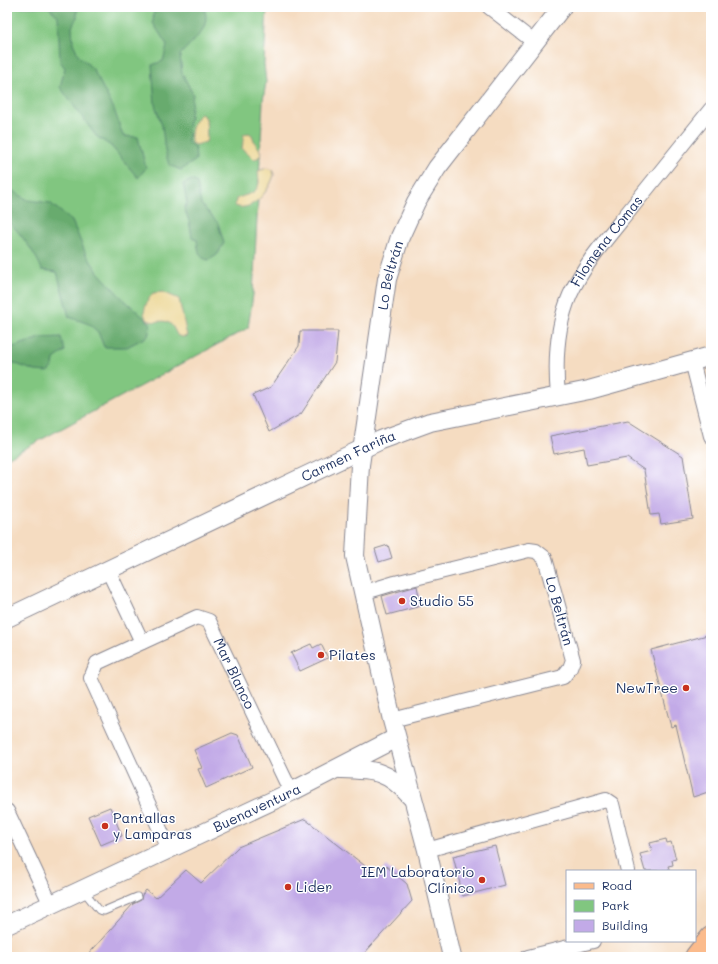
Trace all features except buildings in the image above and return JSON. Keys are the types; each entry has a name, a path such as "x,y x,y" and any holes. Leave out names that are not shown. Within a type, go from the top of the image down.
{"main road":[{"path":"696,957 711,938"}],"street":[{"path":"489,7 534,42"},
{"name":"Lo Beltrán","path":"452,957 427,850 396,738 362,593 355,556 360,465 387,279 400,237 416,202 437,168 562,7"},
{"name":"Filomena Comas","path":"558,396 556,365 561,324 570,295 587,267 614,230 711,109"},
{"name":"Carmen Fariña","path":"7,618 363,448 430,422 621,382 711,356"},
{"path":"692,361 711,436"},
{"name":"Lo Beltrán","path":"362,593 529,550 536,550 545,558 573,660 570,668 563,677 392,720"},
{"path":"108,570 142,642"},
{"name":"Mar Blanco","path":"169,849 91,678 97,664 142,642 197,617 209,621 291,792"},
{"name":"Buenaventura","path":"7,925 291,792 396,738"},
{"path":"338,769 363,769 391,777 399,783 413,799"},
{"path":"427,850 606,800 612,804 628,870"},
{"path":"7,811 51,905"},
{"path":"528,957 589,942"}],"lane":[{"path":"83,890 99,910 104,911 137,897"}],"green space":[{"path":"7,7 267,7 264,64 266,82 263,101 253,295 248,328 7,458"},
{"path":"48,7 77,7 77,17 72,27 73,43 79,56 93,69 114,109 123,136 138,137 146,168 138,178 111,146 96,136 60,87 65,68 60,61 58,16"},
{"path":"154,7 204,7 206,15 200,34 180,55 182,73 193,94 188,129 188,143 195,147 196,160 181,170 169,165 165,151 162,126 155,105 152,65 163,61 167,45 153,23"},
{"path":"192,180 197,183 201,204 218,223 224,243 217,255 209,260 203,258 199,253 197,240 192,237 189,221 184,208 187,203 183,184"},
{"path":"7,187 28,200 50,203 72,221 86,254 98,272 119,295 151,324 148,336 127,347 104,347 98,332 89,324 69,317 57,272 42,270 40,264 17,230 7,221"},
{"path":"61,337 65,351 54,359 53,366 48,372 35,371 11,362 7,363 7,349 40,338"}],"sand":[{"path":"201,114 206,118 207,138 206,142 196,145 191,143 191,131 196,119"},
{"path":"249,133 252,135 255,143 262,152 258,158 254,159 242,149 244,134"},
{"path":"267,168 273,170 274,175 265,193 254,203 248,206 235,206 236,199 254,192 259,182 258,171"},
{"path":"163,292 179,299 187,336 178,336 173,327 165,321 155,322 146,319 144,312 149,299 153,293"}],"place":[{"name":"Studio 55","path":"402,601"},
{"name":"Pilates","path":"321,655"},
{"name":"NewTree","path":"686,688"},
{"name":"Pantallas y Lamparas","path":"105,826"},
{"name":"IEM Laboratorio Clínico","path":"482,880"},
{"name":"Lider","path":"288,887"}]}
